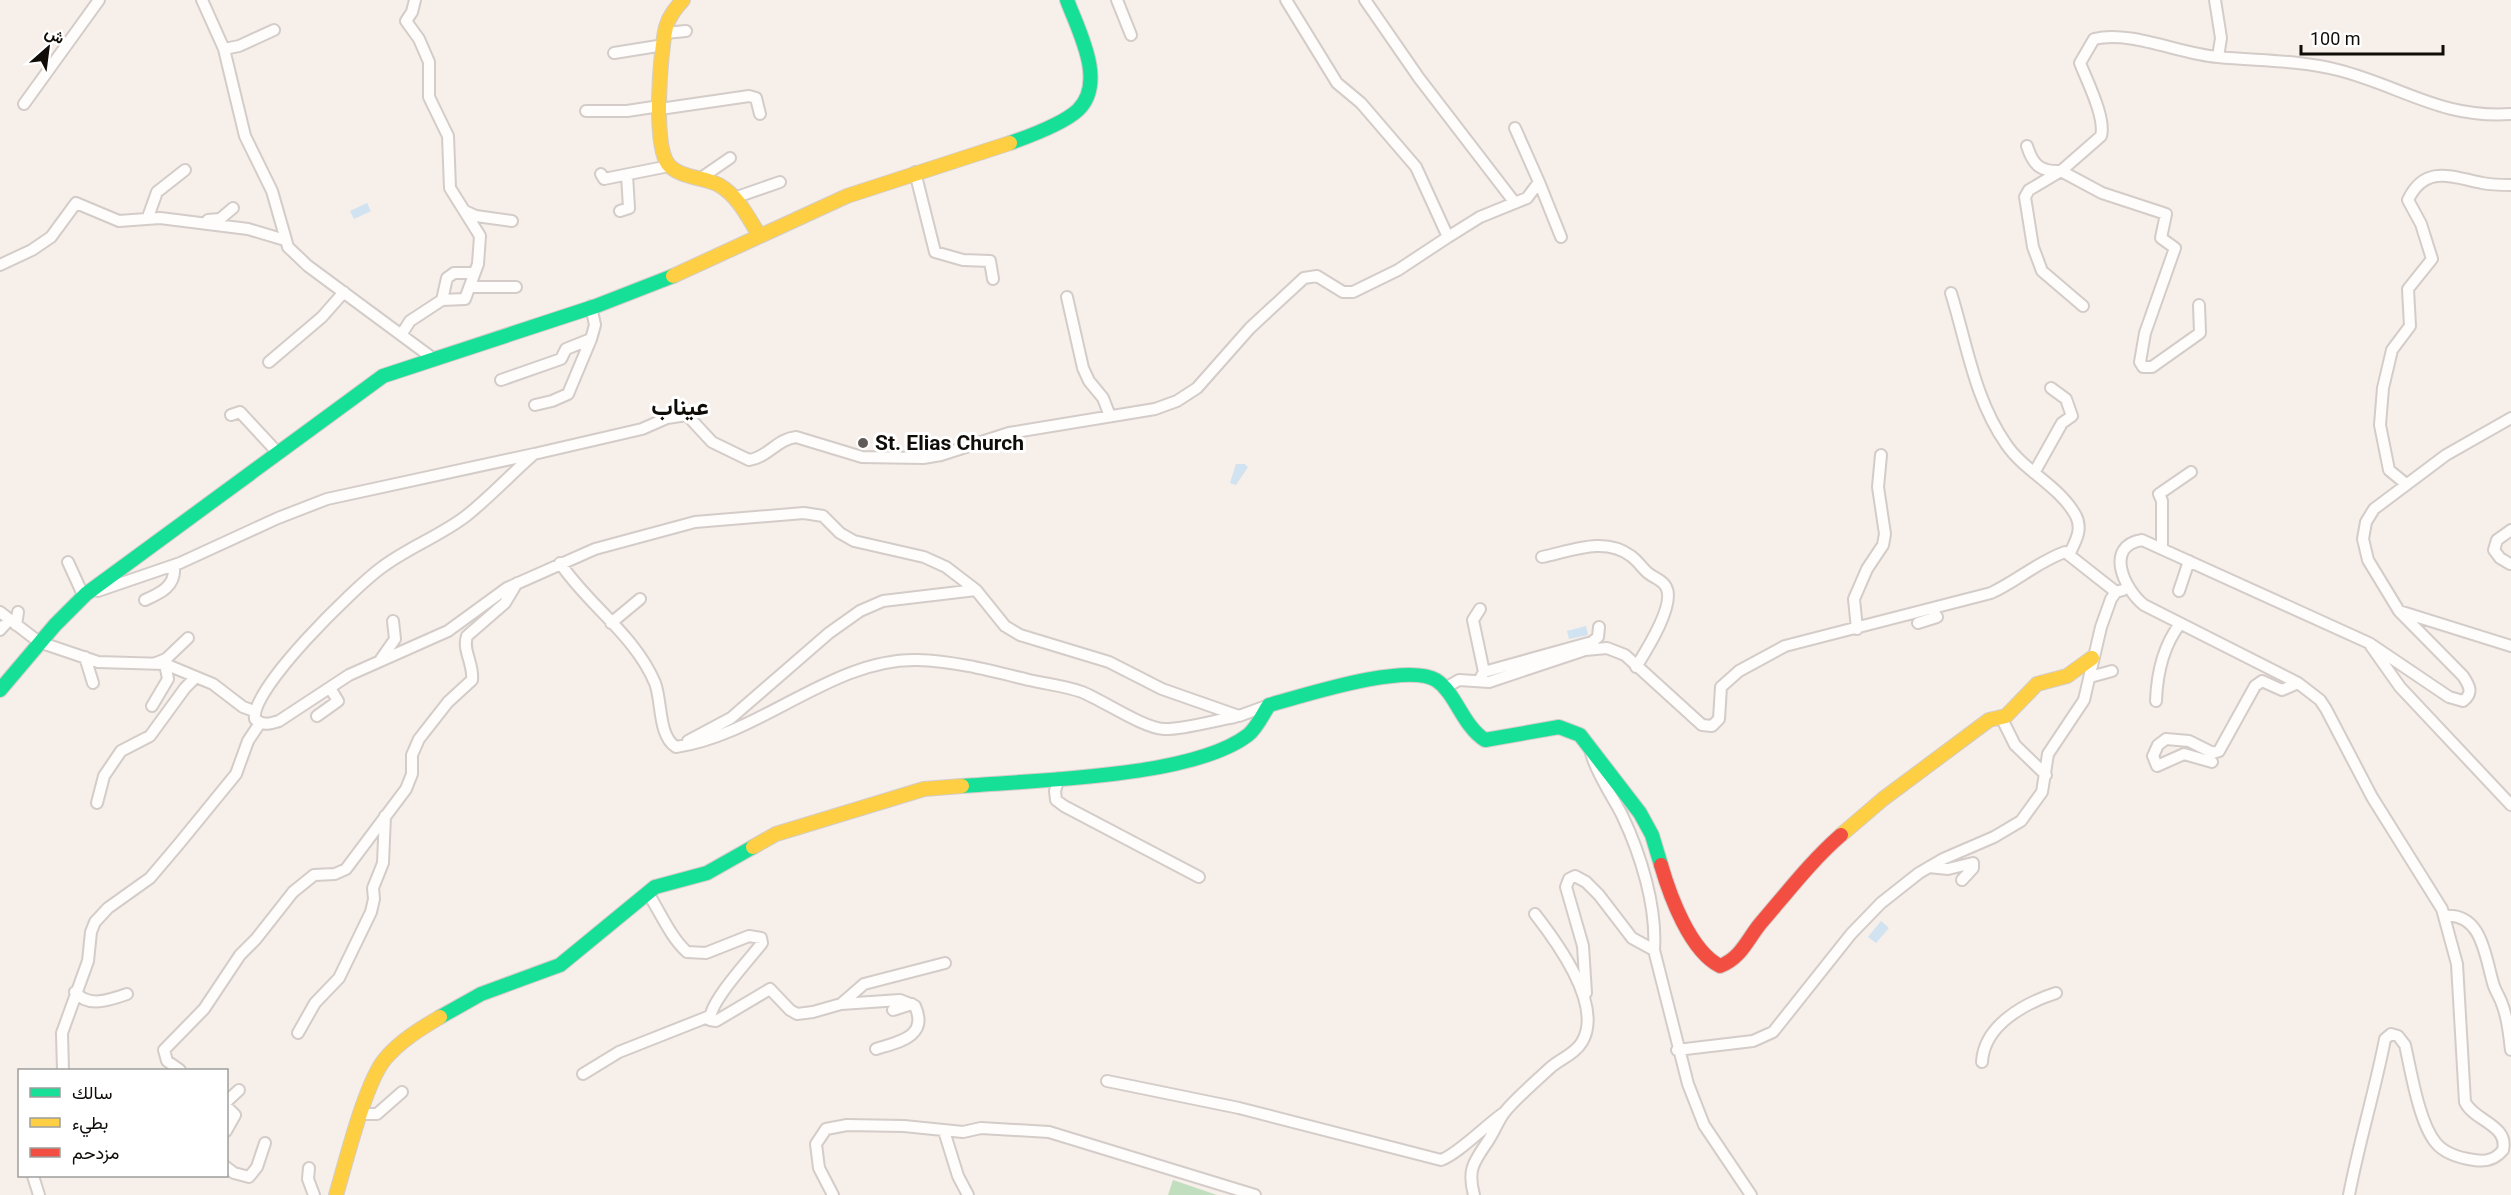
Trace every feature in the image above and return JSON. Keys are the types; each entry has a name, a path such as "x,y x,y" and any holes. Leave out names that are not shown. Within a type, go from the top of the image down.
{"street":[{"path":"24,104 99,0"},
{"path":"202,0 224,49 245,136 272,191 285,240 295,255 431,357"},
{"path":"401,335 410,321 442,300 465,299 481,252 480,236 450,189 448,136 429,97 431,70 427,55 406,21 412,12 415,0"},
{"path":"669,166 661,152 660,108 665,39 670,15 683,0"},
{"path":"0,690 39,642 85,596 372,382 431,357 591,306 666,279 862,190 1034,136 1079,110 1087,98 1089,67 1067,0"},
{"path":"1117,0 1131,35"},
{"path":"1286,0 1337,83 1361,103 1416,167 1448,237"},
{"path":"1365,0 1419,78 1515,203"},
{"path":"2215,0 2221,38 2218,57"},
{"path":"224,49 239,46 274,30"},
{"path":"614,53 686,31"},
{"path":"2084,306 2042,271 2033,248 2025,197 2029,190 2061,171 2101,136 2103,129 2080,63 2094,39 2111,35 2191,54 2337,69 2446,109 2489,115 2511,114"},
{"path":"586,111 660,108 749,96 756,98 760,114"},
{"path":"1515,129 1561,237"},
{"path":"2027,146 2031,161 2041,170 2061,171 2102,193 2166,214 2161,237 2175,248 2145,333 2140,362 2143,367 2152,367 2200,333 2199,305"},
{"path":"701,178 730,158"},
{"path":"601,174 604,179 669,166 717,184 734,198 759,235"},
{"path":"148,217 157,192 185,170"},
{"path":"915,172 935,252 955,259 990,261 993,279"},
{"path":"620,212 629,208 627,175"},
{"path":"2406,484 2389,470 2380,425 2387,367 2392,350 2410,326 2408,289 2432,259 2421,224 2408,201 2413,190 2422,182 2439,175 2486,184 2511,185"},
{"path":"734,198 780,182"},
{"path":"85,596 174,566 278,518 327,499 642,429 667,418 687,415 712,442 749,460 755,459 784,440 796,437 862,457 923,458 941,455 1002,435 1167,405 1197,388 1250,328 1304,278 1317,276 1343,292 1353,292 1398,270 1480,217 1527,198 1539,182"},
{"path":"0,265 39,246 51,237 76,203 81,203 110,220 148,217 202,223 256,231 285,240"},
{"path":"202,223 220,219 233,208"},
{"path":"464,211 476,216 512,221"},
{"path":"442,300 447,278 454,273 474,273"},
{"path":"470,287 516,287"},
{"path":"268,362 322,317 344,292"},
{"path":"1951,293 1985,407 2005,443 2061,498 2076,517 2079,534 2069,555"},
{"path":"1067,297 1070,321 1083,368 1089,381 1103,398 1110,416"},
{"path":"535,405 568,394 596,325 591,306"},
{"path":"501,380 561,359 566,349 591,339"},
{"path":"2034,473 2062,423 2072,416 2066,399 2051,388"},
{"path":"231,416 240,412 278,453"},
{"path":"2349,1195 2362,1133 2380,1072 2385,1039 2391,1034 2398,1036 2405,1044 2425,1120 2436,1143 2453,1155 2476,1160 2491,1160 2503,1150 2504,1139 2500,1132 2470,1111 2465,1102 2457,964 2444,916 2429,886 2372,797 2320,700 2298,683 2144,605 2129,589 2121,575 2120,564 2128,547 2134,541 2142,540 2369,643 2449,697 2463,701 2467,698 2470,686 2399,611 2368,560 2363,539 2366,522 2374,509 2446,455 2511,418"},
{"path":"534,454 466,516 387,563 362,584 268,683 254,711 255,719 260,723 269,724 279,721 381,659 448,631 517,583 601,547 685,523 757,516 814,514 824,516 840,533 854,542 933,561 976,590 1005,626 1020,635 1108,662 1162,689 1239,716"},
{"path":"1857,629 1853,609 1854,599 1867,570 1883,545 1885,534 1878,487 1881,455"},
{"path":"2162,548 2162,501 2159,494 2191,472"},
{"path":"2510,564 2500,558 2494,550 2497,540 2511,530"},
{"path":"1542,558 1598,545 1612,547 1630,555 1662,582 1667,588 1669,604 1636,667"},
{"path":"1480,609 1473,620 1473,629 1480,676 1489,682 1599,647 1625,655 1702,725 1712,726 1719,719 1721,687 1739,671 1785,646 1932,610 1992,592 2015,582 2065,552 2116,592"},
{"path":"2179,591 2189,561"},
{"path":"68,562 85,596"},
{"path":"560,563 574,584 636,651 654,681 667,736 676,747"},
{"path":"145,600 167,588 175,572 174,566"},
{"path":"177,1069 167,1061 164,1050 204,1010 240,955 256,939 285,901 304,883 314,875 335,874 346,869 410,782 412,755 419,739 448,702 472,680 472,664 465,643 467,636 505,603 517,583"},
{"path":"1677,1050 1753,1041 1773,1032 1867,916 1896,890 1928,867 1994,837 2021,820 2043,792 2048,754 2077,713 2090,677 2092,658 2107,608 2116,592 2129,589"},
{"path":"676,747 731,718 829,633 860,611 882,601 976,590"},
{"path":"611,623 640,598"},
{"path":"1918,623 1937,617 1932,610"},
{"path":"2399,611 2511,646"},
{"path":"0,612 15,619 39,642 98,662 160,663 219,688 243,707 254,711"},
{"path":"0,630 15,619"},
{"path":"381,659 395,639 393,621"},
{"path":"2156,701 2157,680 2163,659 2180,624"},
{"path":"1445,688 1459,680 1480,676 1593,642 1598,637 1599,627"},
{"path":"160,663 189,638"},
{"path":"2369,643 2400,687 2511,805"},
{"path":"85,657 93,683"},
{"path":"676,747 725,735 840,678 876,666 915,660 966,666 1065,687 1112,705 1145,724 1164,729 1239,716 1269,705 1393,674 1425,675 1445,688 1475,735 1485,740 1559,727 1580,735 1601,759 1640,813 1652,835 1671,901 1682,921 1710,960 1720,966 1731,962 1742,951 1751,935 1790,890 1845,832 1883,799 1989,720 2001,717 2015,708 2037,684 2067,676 2092,658"},
{"path":"152,706 168,679 160,663"},
{"path":"2090,677 2112,671"},
{"path":"97,803 104,776 121,751 150,736 185,688 196,677"},
{"path":"2212,762 2184,754 2157,766 2153,756 2158,745 2166,739 2189,741 2213,753 2219,751 2255,686 2262,681 2282,690 2298,683"},
{"path":"317,716 338,701 330,688"},
{"path":"336,1195 360,1114 377,1071 408,1037 482,994 560,965 661,884 707,873 776,834 924,789 1059,778 1165,766 1208,754 1250,734 1269,705"},
{"path":"2001,717 2015,745 2046,775"},
{"path":"63,1069 62,1033 88,961 91,932 95,922 108,908 150,878 178,845 236,774 248,741 260,723"},
{"path":"1589,747 1623,817 1636,852 1655,928 1654,950 1677,1050 1704,1125 1751,1195"},
{"path":"1059,778 1055,791 1056,800 1064,806 1199,878"},
{"path":"298,1033 315,1003 339,978 371,912 374,899 373,888 383,863 385,815"},
{"path":"1928,867 1948,869 1972,863 1973,868 1962,880"},
{"path":"1107,1081 1239,1108 1307,1128 1441,1160 1450,1157 1481,1129 1505,1112 1551,1066 1582,1043 1586,1032 1587,1017 1583,946 1568,894 1569,879 1575,876 1586,882 1632,938 1654,950"},
{"path":"583,1074 619,1052 710,1016 720,998 762,943 761,938 749,936 706,953 687,952 672,936 663,914 648,893"},
{"path":"1535,914 1569,962 1587,1017"},
{"path":"2444,916 2466,919 2485,949 2494,988 2504,1008 2511,1050"},
{"path":"841,1004 864,984 945,963"},
{"path":"710,1016 710,1020 716,1021 770,988 790,1010 797,1014 841,1004 900,1000 912,1003"},
{"path":"75,992 83,999 96,1001 127,994"},
{"path":"1982,1062 1983,1052 2003,1022 2033,1001 2056,993"},
{"path":"893,1010 912,1003"},
{"path":"876,1049 909,1039 915,1033 919,1018 912,1003"},
{"path":"228,1102 239,1090"},
{"path":"360,1114 377,1114 402,1092"},
{"path":"228,1106 235,1115 228,1127"},
{"path":"1474,1195 1470,1182 1471,1168 1505,1112"},
{"path":"833,1195 819,1168 816,1144 826,1130 847,1125 904,1126 963,1132 981,1128 1049,1132 1255,1195"},
{"path":"944,1131 958,1176 968,1195"},
{"path":"228,1168 234,1173 249,1177 257,1167 266,1143"},
{"path":"309,1168 308,1179 314,1195"},
{"path":"33,1177 39,1195"}],"green space":[{"path":"1173,1180 1217,1195 1168,1195"}],"water":[{"path":"367,203 371,211 354,219 350,211"},
{"path":"1236,464 1245,464 1248,467 1236,485 1230,483"},
{"path":"1586,626 1588,635 1569,639 1567,631"},
{"path":"1881,921 1889,928 1876,943 1868,937"}],"traffic: fast":[{"path":"1010,143 1064,120 1078,110 1086,98 1090,85 1090,71 1083,41 1067,0"},
{"path":"0,690 55,625 86,594 383,376 596,306 673,276"},
{"path":"962,786 1069,779 1152,768 1190,760 1223,749 1248,735 1269,705 1354,682 1402,675 1422,676 1436,680 1443,686 1470,726 1485,740 1559,727 1580,735 1640,813 1652,835 1661,865"},
{"path":"440,1017 481,994 560,965 655,887 707,873 753,847"}],"traffic: slow":[{"path":"683,0 669,19 664,39 659,97 663,153 673,169 685,175 713,182 732,195 759,235"},
{"path":"673,276 847,196 1010,143"},
{"path":"1841,835 1883,799 1989,720 2006,716 2037,684 2067,676 2092,658"},
{"path":"753,847 776,834 924,789 962,786"},
{"path":"336,1195 357,1124 378,1070 397,1047 440,1017"}],"traffic: jam":[{"path":"1661,865 1676,907 1691,936 1709,959 1720,966 1727,963 1743,948 1799,878 1841,835"}],"place":[{"name":"St. Elias Church","path":"863,443"}],"district":[{"name":"عيناب","path":"680,407"}]}
